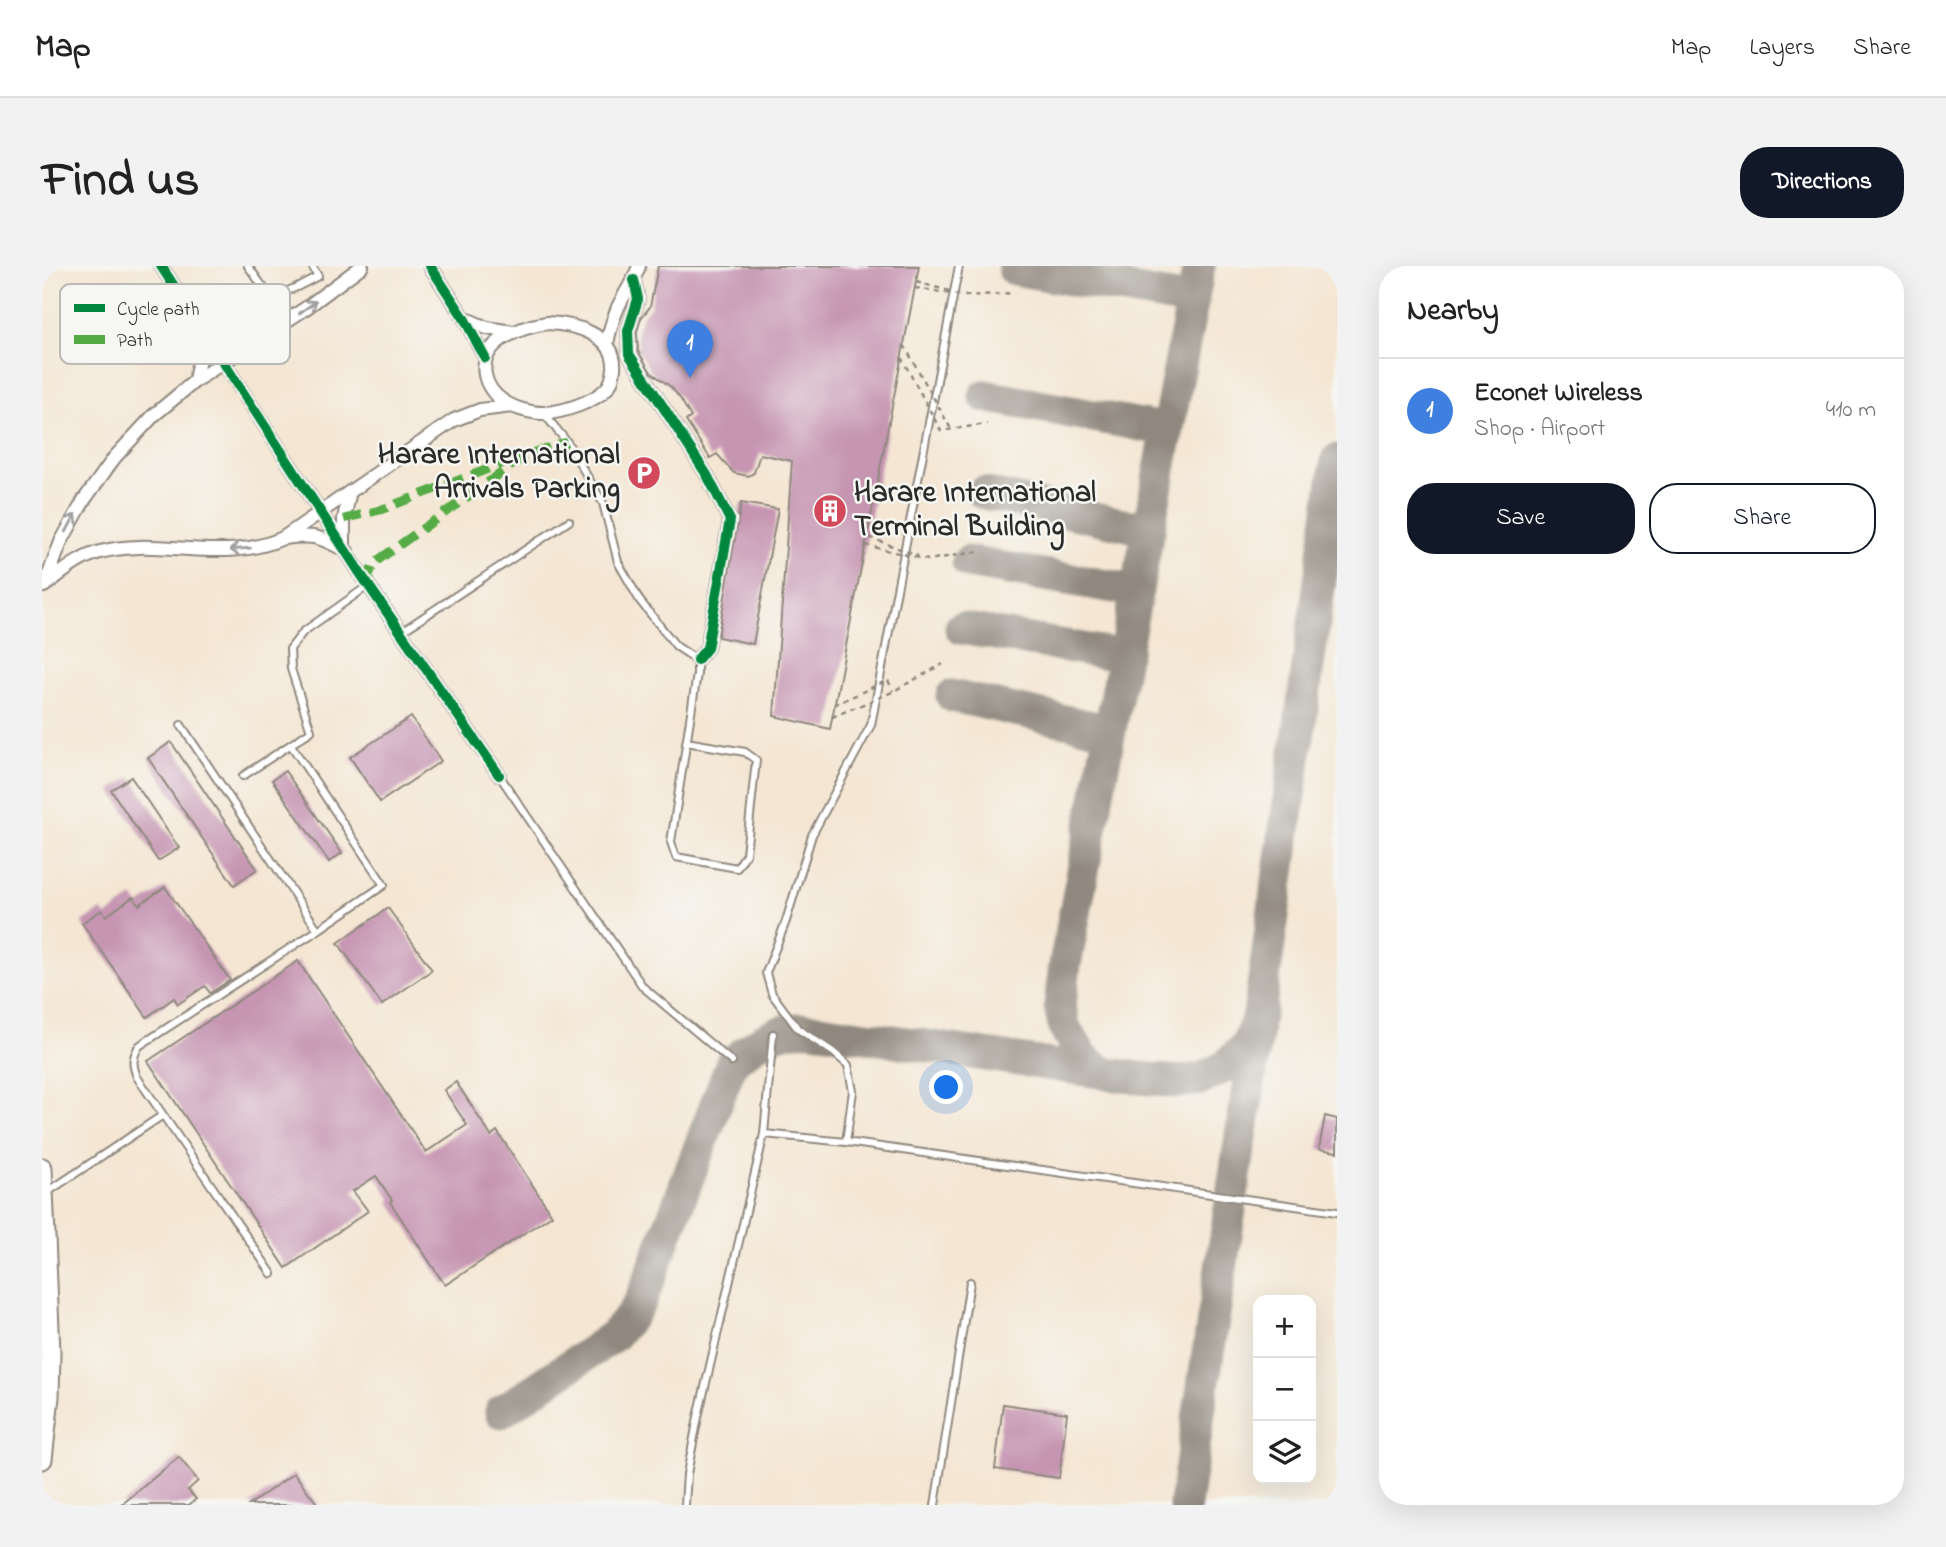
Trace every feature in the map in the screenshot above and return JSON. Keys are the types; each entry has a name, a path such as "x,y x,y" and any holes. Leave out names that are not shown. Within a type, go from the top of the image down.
{"main road":[{"path":"42,1168 50,1352 42,1460"}],"street":[{"path":"161,266 172,284"},
{"path":"290,319 362,266"},
{"path":"430,266 464,318 485,358 487,381 495,394 512,406"},
{"path":"607,345 609,331 619,305 639,266"},
{"path":"634,280 638,299 628,331 629,354 707,475 730,520 707,648 697,660"},
{"path":"464,318 487,328 513,332"},
{"path":"43,589 75,563 99,553 129,548 220,551 268,545 349,495 454,420 480,410 512,406 544,413 590,401 607,389 612,381 614,363 607,345 583,328 547,323 513,332 485,358"},
{"path":"195,381 198,364"},
{"path":"43,589 61,542 84,500 115,457 154,415 195,381 222,364"},
{"path":"226,364 369,585 499,775"},
{"path":"346,549 344,519 349,495"},
{"path":"283,538 310,535 346,549"}],"lane":[{"path":"248,266 261,284"},
{"path":"290,289 318,276 312,266"},
{"path":"846,1142 853,1091 848,1065 798,1029 772,994 766,973 786,921 812,835 872,725 959,266"},
{"path":"544,413 567,442 603,503 618,562 640,601 676,646 697,660 671,842 676,858 737,868 746,854 756,760 745,752 686,742"},
{"path":"401,632 569,521"},
{"path":"243,776 312,731 291,669 290,649 303,632 369,585"},
{"path":"181,725 318,930"},
{"path":"272,1274 137,1077 132,1065 139,1046 384,885 291,745"},
{"path":"499,775 643,987 732,1062"},
{"path":"685,1505 687,1474 698,1416 764,1134 773,1034"},
{"path":"44,1195 163,1115"},
{"path":"764,1134 846,1142 1337,1212"},
{"path":"935,1505 970,1282"}],"path":[{"path":"916,282 966,296"},
{"path":"915,288 966,296 1014,293"},
{"path":"904,345 950,429"},
{"path":"901,357 941,431 987,424"},
{"path":"869,537 928,560"},
{"path":"865,545 928,560 982,551"},
{"path":"832,718 893,691 943,664"},
{"path":"834,705 888,680 893,691"}],"building":[{"name":"Harare International Terminal Building","path":"658,266 919,266 830,729 774,716 792,461 760,454 754,473 748,476 734,473 717,454 710,458 686,421 691,417 680,398 671,387 651,372 638,351 637,332 641,318 650,307"},
{"path":"741,503 778,509 753,644 718,637"},
{"path":"411,717 441,761 380,802 350,757"},
{"path":"171,742 257,869 234,885 148,758"},
{"path":"285,771 342,853 329,862 272,780"},
{"path":"131,777 179,848 158,861 111,790"},
{"path":"165,887 230,980 210,993 205,986 178,1004 174,998 147,1017 82,923 102,910 106,916 133,897 139,905"},
{"path":"388,908 432,970 382,1005 338,943"},
{"path":"298,961 426,1152 467,1125 444,1090 456,1082 491,1136 497,1131 552,1215 445,1285 376,1176 353,1191 368,1211 286,1268 148,1061"},
{"path":"1325,1116 1337,1119 1337,1152 1319,1149"},
{"path":"1003,1404 1067,1413 1059,1478 995,1469"},
{"path":"179,1457 198,1481 188,1490 196,1499 189,1505 121,1505"},
{"path":"294,1473 318,1505 249,1505"}],"taxiway":[{"path":"1199,266 1065,965 1060,1005 1064,1027 1082,1056 1107,1074 1176,1082 1201,1079 1226,1066 1247,1045 1259,1015 1337,460"},
{"path":"1014,269 1193,301"},
{"path":"985,396 1168,430"},
{"path":"983,493 1149,530"},
{"path":"968,562 1137,591"},
{"path":"961,628 1124,656"},
{"path":"952,696 1110,731"},
{"path":"501,1412 613,1336 630,1317 650,1278 732,1062 763,1040 789,1030 813,1029 1105,1073"},
{"path":"1185,1505 1257,1031"}],"marked path":[{"path":"369,585 369,575 374,563 528,454 567,442"},
{"path":"344,519 380,510 509,461"}],"cycle path":[{"path":"161,266 173,284"},
{"path":"430,266 464,318 485,358"},
{"path":"634,280 638,299 628,331 629,354 707,475 730,520 707,648 697,660"},
{"path":"225,364 360,573 499,775"}],"place":[{"name":"Econet Wireless","path":"690,378"},
{"name":"Harare International Arrivals Parking","path":"644,473"},
{"name":"Harare International Terminal Building","path":"830,511"}]}
